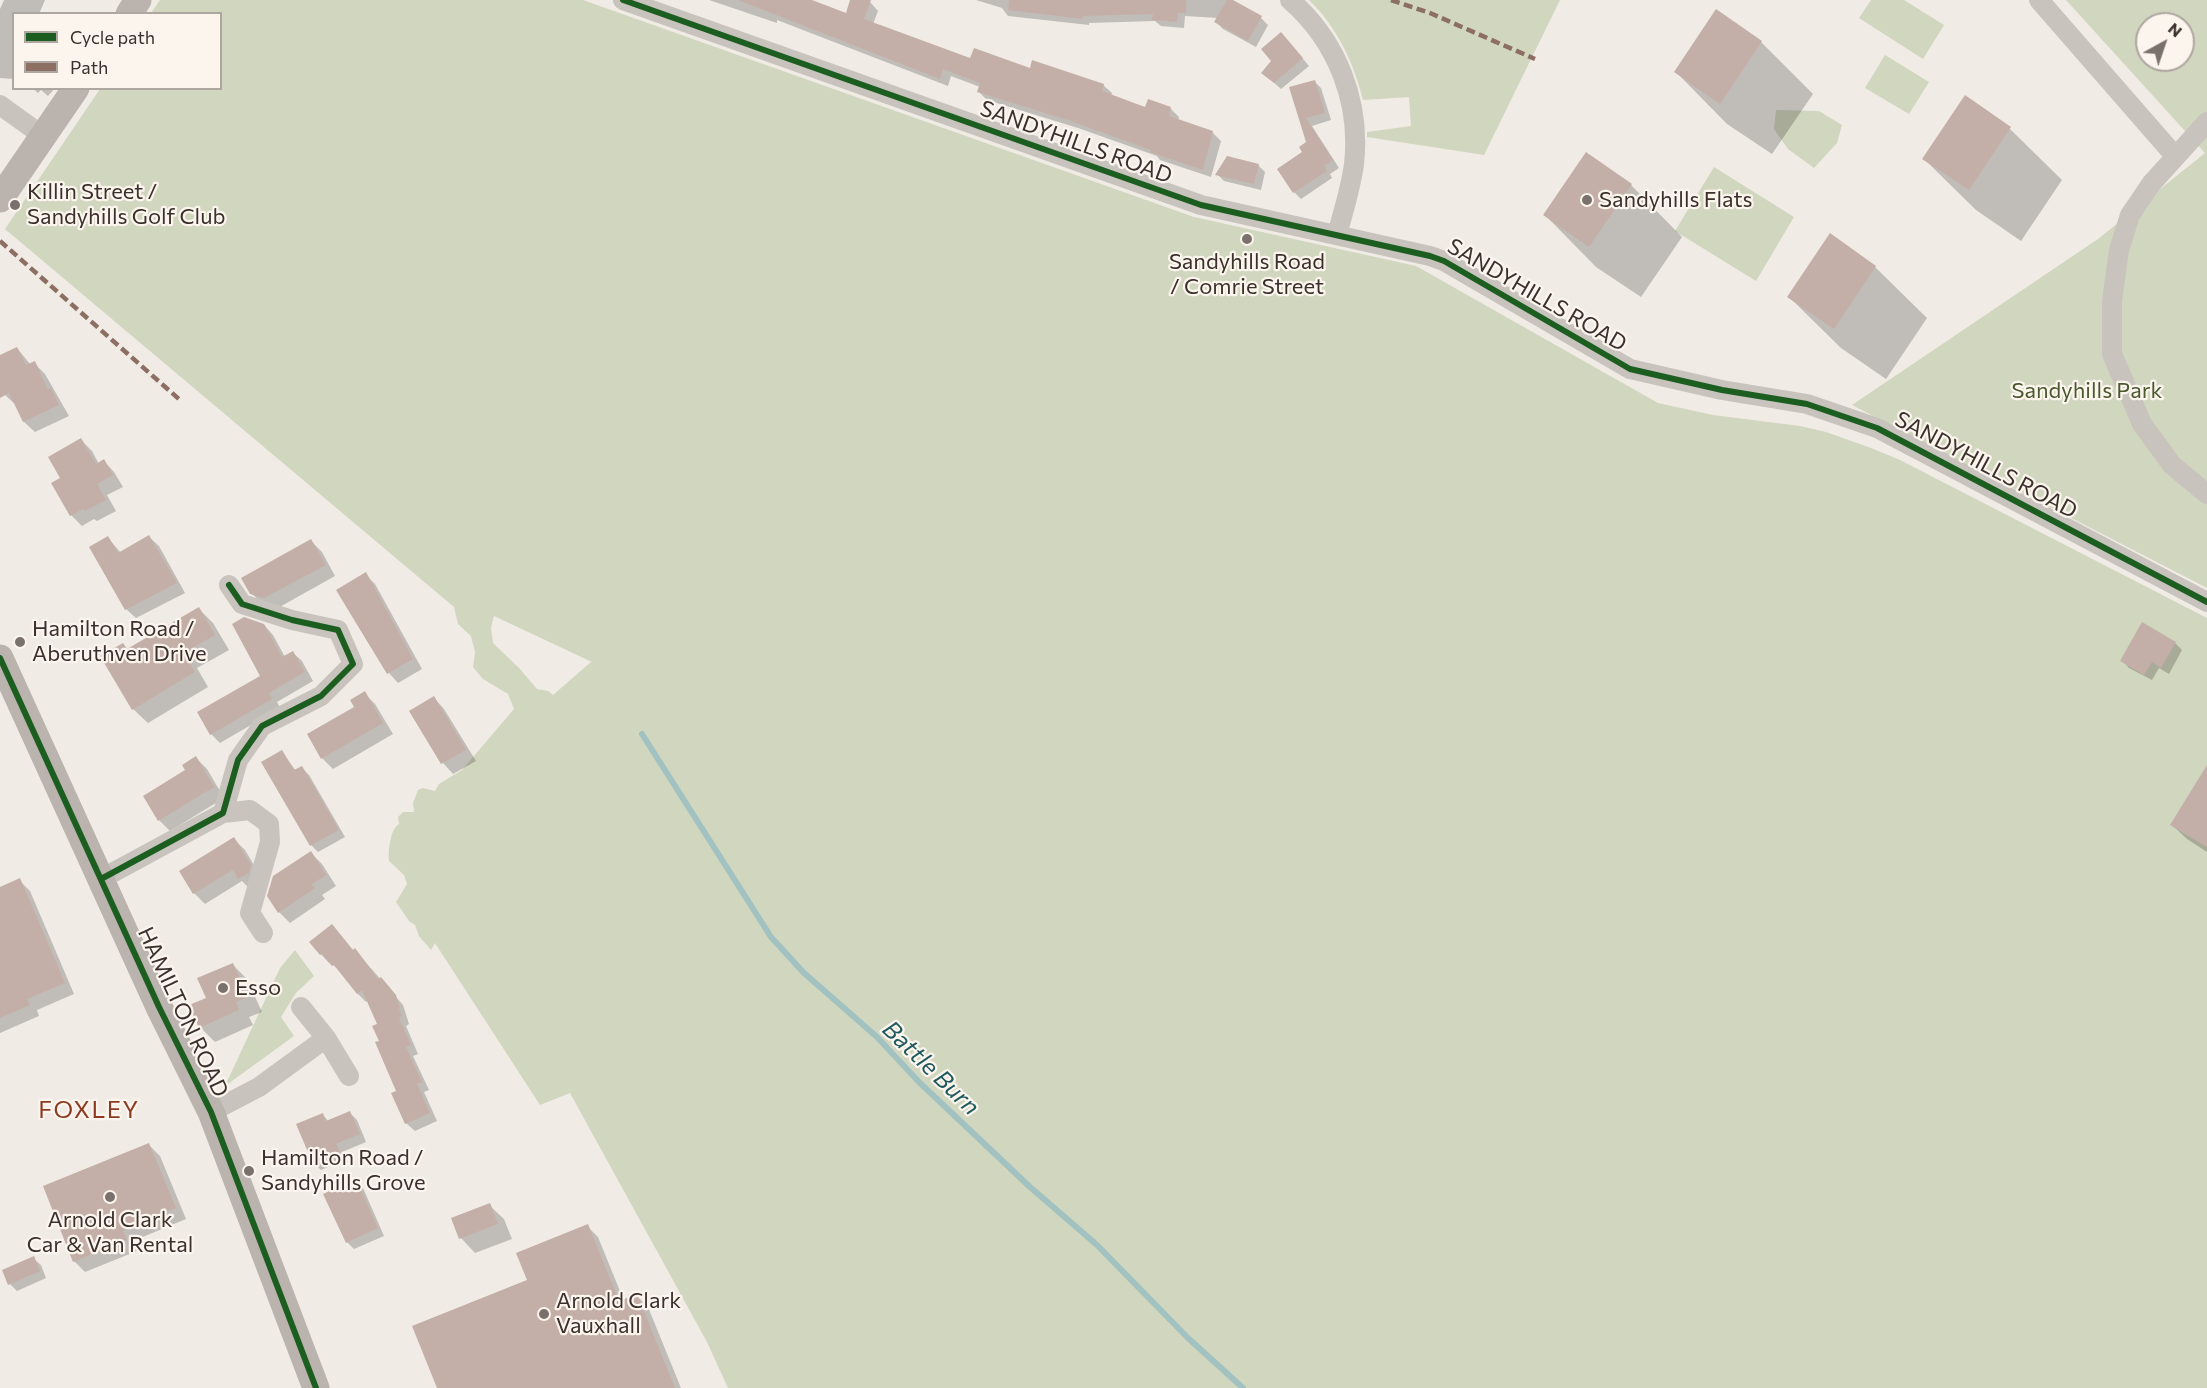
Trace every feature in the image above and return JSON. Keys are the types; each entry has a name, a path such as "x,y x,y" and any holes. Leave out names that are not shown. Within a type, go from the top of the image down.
{"street":[{"name":"SANDYHILLS ROAD","path":"623,0 1193,202 1412,251 1444,261 1630,369 1722,390 1807,404 1877,428 2207,602"},
{"path":"1290,0 1314,25 1331,50 1345,77 1353,110 1354,163 1337,235"},
{"path":"2039,0 2175,156"},
{"path":"0,199 75,90"},
{"path":"0,105 43,136"},
{"path":"2207,122 2175,156 2142,196 2130,215 2113,282 2112,354 2142,424 2172,465 2207,494"},
{"path":"224,813 238,760 262,726 321,696 353,663 338,630 292,620 242,604 229,585"},
{"name":"HAMILTON ROAD","path":"0,658 159,1007 211,1112 316,1388"},
{"path":"101,879 224,813 250,810 269,824 270,842 250,914 263,933"},
{"path":"301,1007 326,1038 350,1076"},
{"path":"211,1112 259,1087 326,1038"}],"green space":[{"path":"160,0 583,0 1194,217 1416,266 1658,403 1713,415 1800,426 1826,432 1871,448 1900,460 2207,618 2207,1388 728,1388 707,1342 570,1093 540,1105 435,943 431,950 419,936 415,925 409,921 396,902 407,884 404,875 389,861 390,841 399,824 398,817 403,812 414,812 413,803 418,790 423,788 435,791 439,784 462,770 514,709 508,694 483,679 473,667 475,652 471,636 458,624 454,607 5,229 99,90 222,90 222,12 152,12","holes":["494,616 591,662 553,695 548,691 537,689 493,643 491,628"]},
{"path":"1309,0 1560,0 1484,155 1367,137 1367,132 1411,126 1409,97 1363,100 1355,73 1343,46 1328,22"},
{"path":"1871,0 1904,0 1944,25 1923,59 1859,18"},
{"name":"Sandyhills Park","path":"2066,0 2207,0 2207,588 1852,405 2098,239 2205,153"},
{"path":"1885,55 1929,82 1909,114 1865,88"},
{"path":"1776,110 1819,111 1842,125 1837,143 1814,168 1788,149 1774,129"},
{"path":"1714,167 1794,217 1756,281 1675,231"},
{"path":"295,950 314,976 296,993 281,1017 294,1036 225,1086 280,968"}],"building":[{"path":"738,0 812,0 846,13 850,0 871,0 864,19 970,58 974,48 1030,68 1032,60 1104,84 1102,91 1145,107 1148,99 1171,107 1169,116 1213,131 1203,170 1068,120 977,92 980,83 943,69 940,79"},
{"path":"1009,0 1186,0 1186,13 1178,13 1177,22 1152,20 1153,14 1083,16 1083,19 1008,10"},
{"path":"1227,0 1233,0 1262,16 1248,41 1214,22"},
{"path":"1716,9 1762,41 1720,104 1674,72"},
{"path":"1281,32 1303,58 1274,83 1261,73 1271,61 1261,49"},
{"path":"1315,80 1325,113 1306,118 1333,160 1324,166 1327,171 1293,193 1277,169 1302,152 1299,147 1306,142 1289,87"},
{"path":"1965,95 2011,127 1969,190 1922,159"},
{"name":"Sandyhills Flats","path":"1586,152 1632,184 1589,247 1543,215"},
{"path":"1227,156 1259,164 1254,184 1215,175"},
{"path":"1830,233 1876,266 1834,329 1787,297"},
{"path":"17,347 26,365 35,361 48,390 51,388 59,405 23,422 9,393 0,398 0,355"},
{"path":"81,438 96,464 104,459 113,475 97,484 106,500 70,516 51,483 60,478 48,457"},
{"path":"149,535 177,583 125,610 89,547 108,536 118,553"},
{"path":"311,539 326,565 264,598 250,594 241,578"},
{"path":"366,572 413,659 387,674 336,590"},
{"path":"199,607 215,635 184,653 195,672 132,710 100,656 123,643 127,649"},
{"path":"244,617 264,624 282,657 293,651 305,672 269,693 272,699 210,735 197,712 260,676 232,624"},
{"path":"2142,622 2176,642 2161,668 2152,662 2144,675 2120,661"},
{"path":"365,691 383,723 321,759 307,734 354,707 350,700"},
{"path":"434,696 466,750 441,764 409,711"},
{"path":"282,750 294,770 302,766 339,830 310,846 261,762"},
{"path":"196,756 214,787 158,821 143,796 185,770 182,765"},
{"path":"2207,765 2207,847 2170,825"},
{"path":"234,837 251,865 249,873 238,879 233,870 193,894 179,871"},
{"path":"311,851 326,875 312,884 315,888 278,913 267,896 273,876"},
{"path":"20,878 65,983 27,999 30,1005 0,1018 0,887"},
{"path":"332,924 353,950 355,948 378,979 381,977 396,995 402,1016 399,1018 411,1045 406,1047 422,1082 417,1084 430,1113 405,1124 391,1093 396,1091 375,1042 379,1041 372,1026 377,1024 362,990 357,994 334,965 332,966 322,954 320,955 309,942"},
{"name":"Esso","path":"233,963 248,997 236,1002 239,1010 199,1028 189,1005 206,998 197,978"},
{"path":"350,1111 360,1134 336,1144 340,1152 313,1164 296,1124 323,1113 326,1121"},
{"name":"Arnold Clark Car & Van Rental","path":"149,1143 176,1208 123,1230 127,1240 73,1262 43,1186"},
{"path":"356,1179 378,1228 346,1243 323,1194"},
{"path":"490,1203 498,1224 459,1239 451,1218"},
{"name":"Arnold Clark Vauxhall","path":"588,1224 619,1301 637,1294 675,1388 437,1388 412,1326 527,1280 516,1253"},
{"path":"34,1256 40,1271 8,1285 2,1270"}],"waterway":[{"name":"Battle Burn","path":"642,734 771,937 804,973 877,1037 919,1082 1030,1187 1097,1245 1188,1338 1243,1388"}],"marked path":[{"path":"1391,0 1430,13 1535,59"},
{"path":"0,241 180,400"}],"cycle path":[{"path":"623,0 1201,205 1444,261 1630,369 1722,390 1807,404 1877,428 2207,602"},
{"path":"101,879 223,813 238,760 262,726 321,696 353,664 338,630 292,620 242,604 229,585"},
{"path":"0,658 159,1007 211,1112 316,1388"}],"place":[{"name":"Sandyhills Flats","path":"1587,200"},
{"name":"Killin Street / Sandyhills Golf Club","path":"15,205"},
{"name":"Sandyhills Road / Comrie Street","path":"1247,239"},
{"name":"Hamilton Road / Aberuthven Drive","path":"20,642"},
{"name":"Esso","path":"223,988"},
{"name":"Hamilton Road / Sandyhills Grove","path":"249,1171"},
{"name":"Arnold Clark Car & Van Rental","path":"110,1197"},
{"name":"Arnold Clark Vauxhall","path":"544,1314"}],"district":[{"name":"FOXLEY","path":"89,1110"}]}
